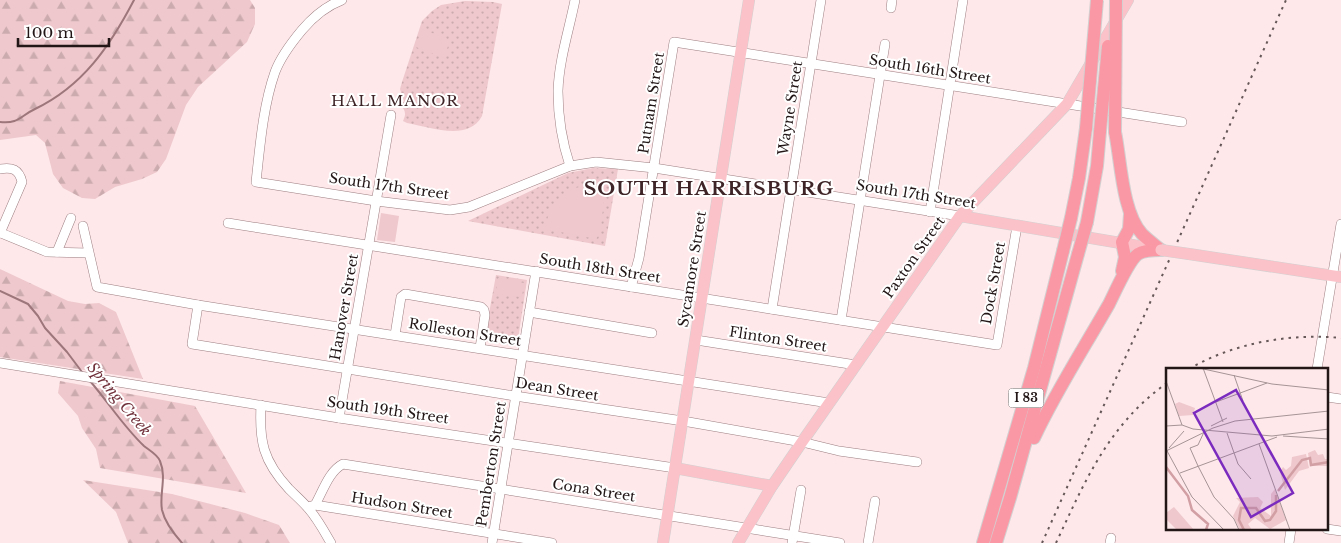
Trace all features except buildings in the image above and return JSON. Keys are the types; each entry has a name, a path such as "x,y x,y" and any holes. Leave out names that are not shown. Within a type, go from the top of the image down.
{"highway":[{"path":"1089,0 1092,57 1089,106"},
{"name":"I 83","path":"984,543 1034,368 1071,218 1079,178 1089,106 1097,0"},
{"name":"I 83","path":"996,543 1087,222 1097,166 1106,83 1111,0"},
{"path":"1116,0 1115,132 1120,169 1136,225 1142,234 1161,250"},
{"path":"1108,305 1117,286 1124,262 1125,252 1122,242 1129,229 1130,209"},
{"path":"1010,498 1043,418 1132,261 1138,254 1161,250"}],"main road":[{"name":"Sycamore Street","path":"663,543 749,0"},
{"name":"Paxton Street","path":"738,543 772,486 960,216 1067,104 1128,0"},
{"name":"South 17th Street","path":"960,216 1161,250 1336,276"},
{"name":"South 19th Street","path":"675,468 772,486"}],"street":[{"name":"South 17th Street","path":"342,0 334,3 314,17 292,42 276,71 268,100 256,182 440,210 459,209 475,205 570,166 596,162 654,168 960,216"},
{"path":"570,166 562,142 558,91 560,71 575,0"},
{"name":"Wayne Street","path":"772,309 821,0"},
{"path":"930,212 963,0"},
{"name":"South 16th Street","path":"674,42 1182,122"},
{"name":"Putnam Street","path":"632,287 639,258 674,42"},
{"path":"841,320 885,44"},
{"name":"Hanover Street","path":"339,418 391,115"},
{"path":"0,169 16,170 22,182 0,233 47,252 88,253 83,226"},
{"path":"56,252 71,218"},
{"name":"South 18th Street","path":"228,223 997,345"},
{"path":"1317,368 1336,276 1341,224"},
{"name":"Dock Street","path":"997,345 1017,226"},
{"name":"Rolleston Street","path":"88,253 96,288 829,403"},
{"name":"Pemberton Street","path":"493,538 536,272"},
{"path":"395,335 404,294 481,307 485,315 480,348"},
{"name":"Dean Street","path":"198,305 192,344 348,370 683,421 802,442 839,451 917,462"},
{"path":"529,312 652,333"},
{"name":"Flinton Street","path":"696,340 856,365"},
{"name":"South 19th Street","path":"0,363 339,418 675,468"},
{"path":"1328,397 1341,399"},
{"path":"261,405 262,445 271,466 288,488 311,506 331,543"},
{"name":"Cona Street","path":"311,506 333,472 343,464 747,528 793,539 840,543"},
{"path":"793,539 801,490"},
{"path":"868,543 874,501"},
{"name":"Hudson Street","path":"311,506 493,538 552,543"},
{"path":"1328,529 1341,531"},
{"path":"1289,543 1291,530"}],"green space":[{"path":"0,0 250,0 255,8 255,24 247,42 198,87 186,105 166,159 157,172 142,179 115,187 95,199 82,198 63,188 53,174 45,143 36,135 0,140"},
{"path":"465,1 502,4 482,116 476,124 468,129 458,131 448,131 407,123 403,121 405,113 401,106 404,101 400,89 422,21 441,5"},
{"path":"422,29 450,40 444,58 416,47"},
{"path":"593,168 618,169 605,246 468,221 568,173"},
{"path":"601,183 606,185 600,233 596,239 545,229 551,209 564,195 581,186"},
{"path":"381,213 399,216 395,242 377,240"},
{"path":"0,269 68,301 85,304 99,303 116,312 143,379 0,357"},
{"path":"496,275 527,280 517,346 484,341"},
{"path":"498,278 524,283 522,297 496,294"},
{"path":"60,381 195,406 246,493 100,468 96,449 82,428 78,416 58,393"},
{"path":"83,480 172,494 245,513 279,525 290,543 128,543 116,512"}],"waterway":[{"name":"Spring Creek","path":"0,122 11,122 19,119 52,100 81,77 105,49 134,0"},
{"name":"Spring Creek","path":"0,291 28,304 45,328 82,372"},
{"name":"Spring Creek","path":"90,381 129,430 159,459 163,474 161,498 163,515 182,543"}],"railway":[{"path":"1042,543 1286,0"},
{"path":"1191,368 1224,352 1262,342 1302,337 1341,338"},
{"path":"1056,543 1077,498 1114,435 1147,399 1166,384"}],"district":[{"name":"HALL MANOR","path":"395,101"},
{"name":"SOUTH HARRISBURG","path":"709,188"}]}
